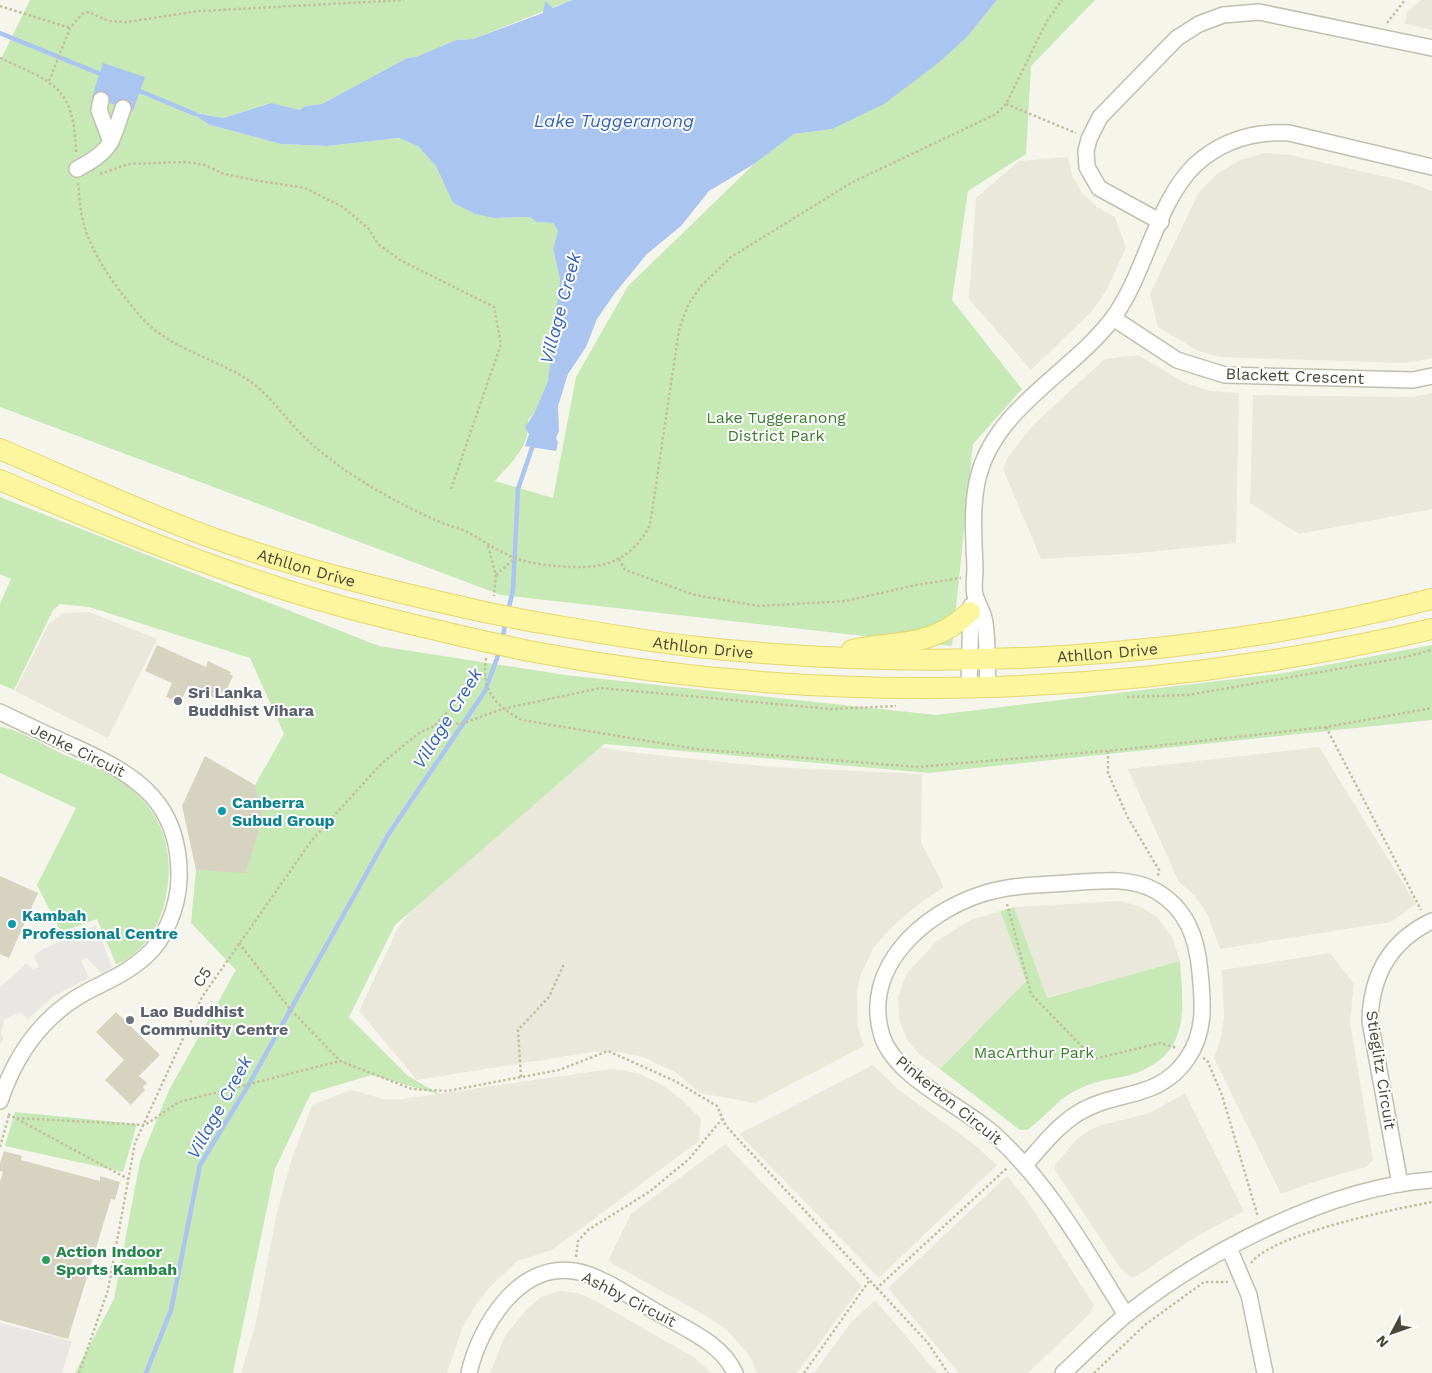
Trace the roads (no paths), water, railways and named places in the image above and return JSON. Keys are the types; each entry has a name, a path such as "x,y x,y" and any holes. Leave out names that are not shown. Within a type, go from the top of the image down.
{"main road":[{"name":"Athllon Drive","path":"0,449 207,536 309,568 391,591 489,613 535,622 697,646 824,657 978,659 1066,655 1165,647 1308,626 1432,599"},
{"name":"Athllon Drive","path":"0,480 119,530 289,591 386,619 529,651 666,672 770,682 876,688 978,688 1141,678 1253,664 1376,642 1432,629"},
{"path":"824,657 883,643 919,641 936,636 954,627 973,604"}],"street":[{"path":"1161,222 1113,197 1094,182 1087,167 1086,151 1089,139 1100,116 1177,38 1199,24 1223,15 1259,12 1432,48"},
{"path":"101,100 99,110 112,142"},
{"path":"80,177 112,142 124,108"},
{"path":"978,688 978,659 973,604 975,576 973,505 978,476 998,435 1020,408 1090,343 1113,318 1130,290 1178,187 1195,166 1216,149 1264,132 1289,133 1432,167"},
{"name":"Blackett Crescent","path":"1113,318 1177,360 1225,375 1413,380 1432,376"},
{"name":"Jenke Circuit","path":"0,712 115,765 134,778 151,794 165,814 174,835 180,862 179,887 174,908 166,929 157,943 147,955 123,974 67,1004 49,1019 20,1054 0,1101"},
{"name":"Pinkerton Circuit","path":"1022,1162 1078,1113 1098,1104 1146,1092 1170,1079 1191,1053 1200,1033 1204,1013 1198,949 1186,920 1172,903 1154,890 1132,883 1108,880 1002,889 982,894 955,905 919,930 893,957 880,983 878,1016 883,1039 895,1058 911,1074 994,1134 1022,1162 1046,1193 1126,1314"},
{"name":"Stieglitz Circuit","path":"1400,1184 1370,1021 1370,998 1377,975 1390,954 1418,928 1430,922"},
{"path":"1064,1373 1126,1314 1173,1280 1276,1222 1338,1200 1400,1184 1432,1180"},
{"path":"1229,1248 1250,1295 1265,1373"},
{"name":"Ashby Circuit","path":"469,1373 482,1335 498,1310 517,1289 537,1276 574,1271 591,1275 701,1337 719,1351 735,1373"}],"water":[{"name":"Lake Tuggeranong","path":"572,0 997,0 967,37 937,64 884,104 832,129 794,134 754,164 709,191 681,226 647,254 615,293 597,319 586,347 568,374 558,406 559,431 556,438 558,442 556,451 525,446 529,434 525,427 534,414 548,381 560,279 553,249 558,231 553,223 536,222 530,217 493,218 475,214 453,203 436,166 418,146 399,138 327,146 281,144 210,125 190,112 223,118 271,103 300,110 305,106 322,104 407,58 416,57 456,40 473,39 543,13 545,1 553,8"},
{"path":"103,63 145,77 133,111 92,97"}],"waterway":[{"path":"0,33 103,75"},
{"path":"135,89 195,114"},
{"name":"Village Creek","path":"508,611 513,590 518,489 534,442"},
{"name":"Village Creek","path":"502,640 506,621"},
{"name":"Village Creek","path":"146,1373 171,1310 200,1165 249,1084 388,835 485,691 500,650"}],"place":[{"name":"Sri Lanka Buddhist Vihara","path":"178,701"},
{"name":"Canberra Subud Group","path":"222,811"},
{"name":"Kambah Professional Centre","path":"12,924"},
{"name":"Lao Buddhist Community Centre","path":"130,1020"},
{"name":"Action Indoor Sports Kambah","path":"46,1260"}],"park label":[{"name":"Lake Tuggeranong District Park","path":"776,426"},
{"name":"MacArthur Park","path":"1034,1052"}]}
